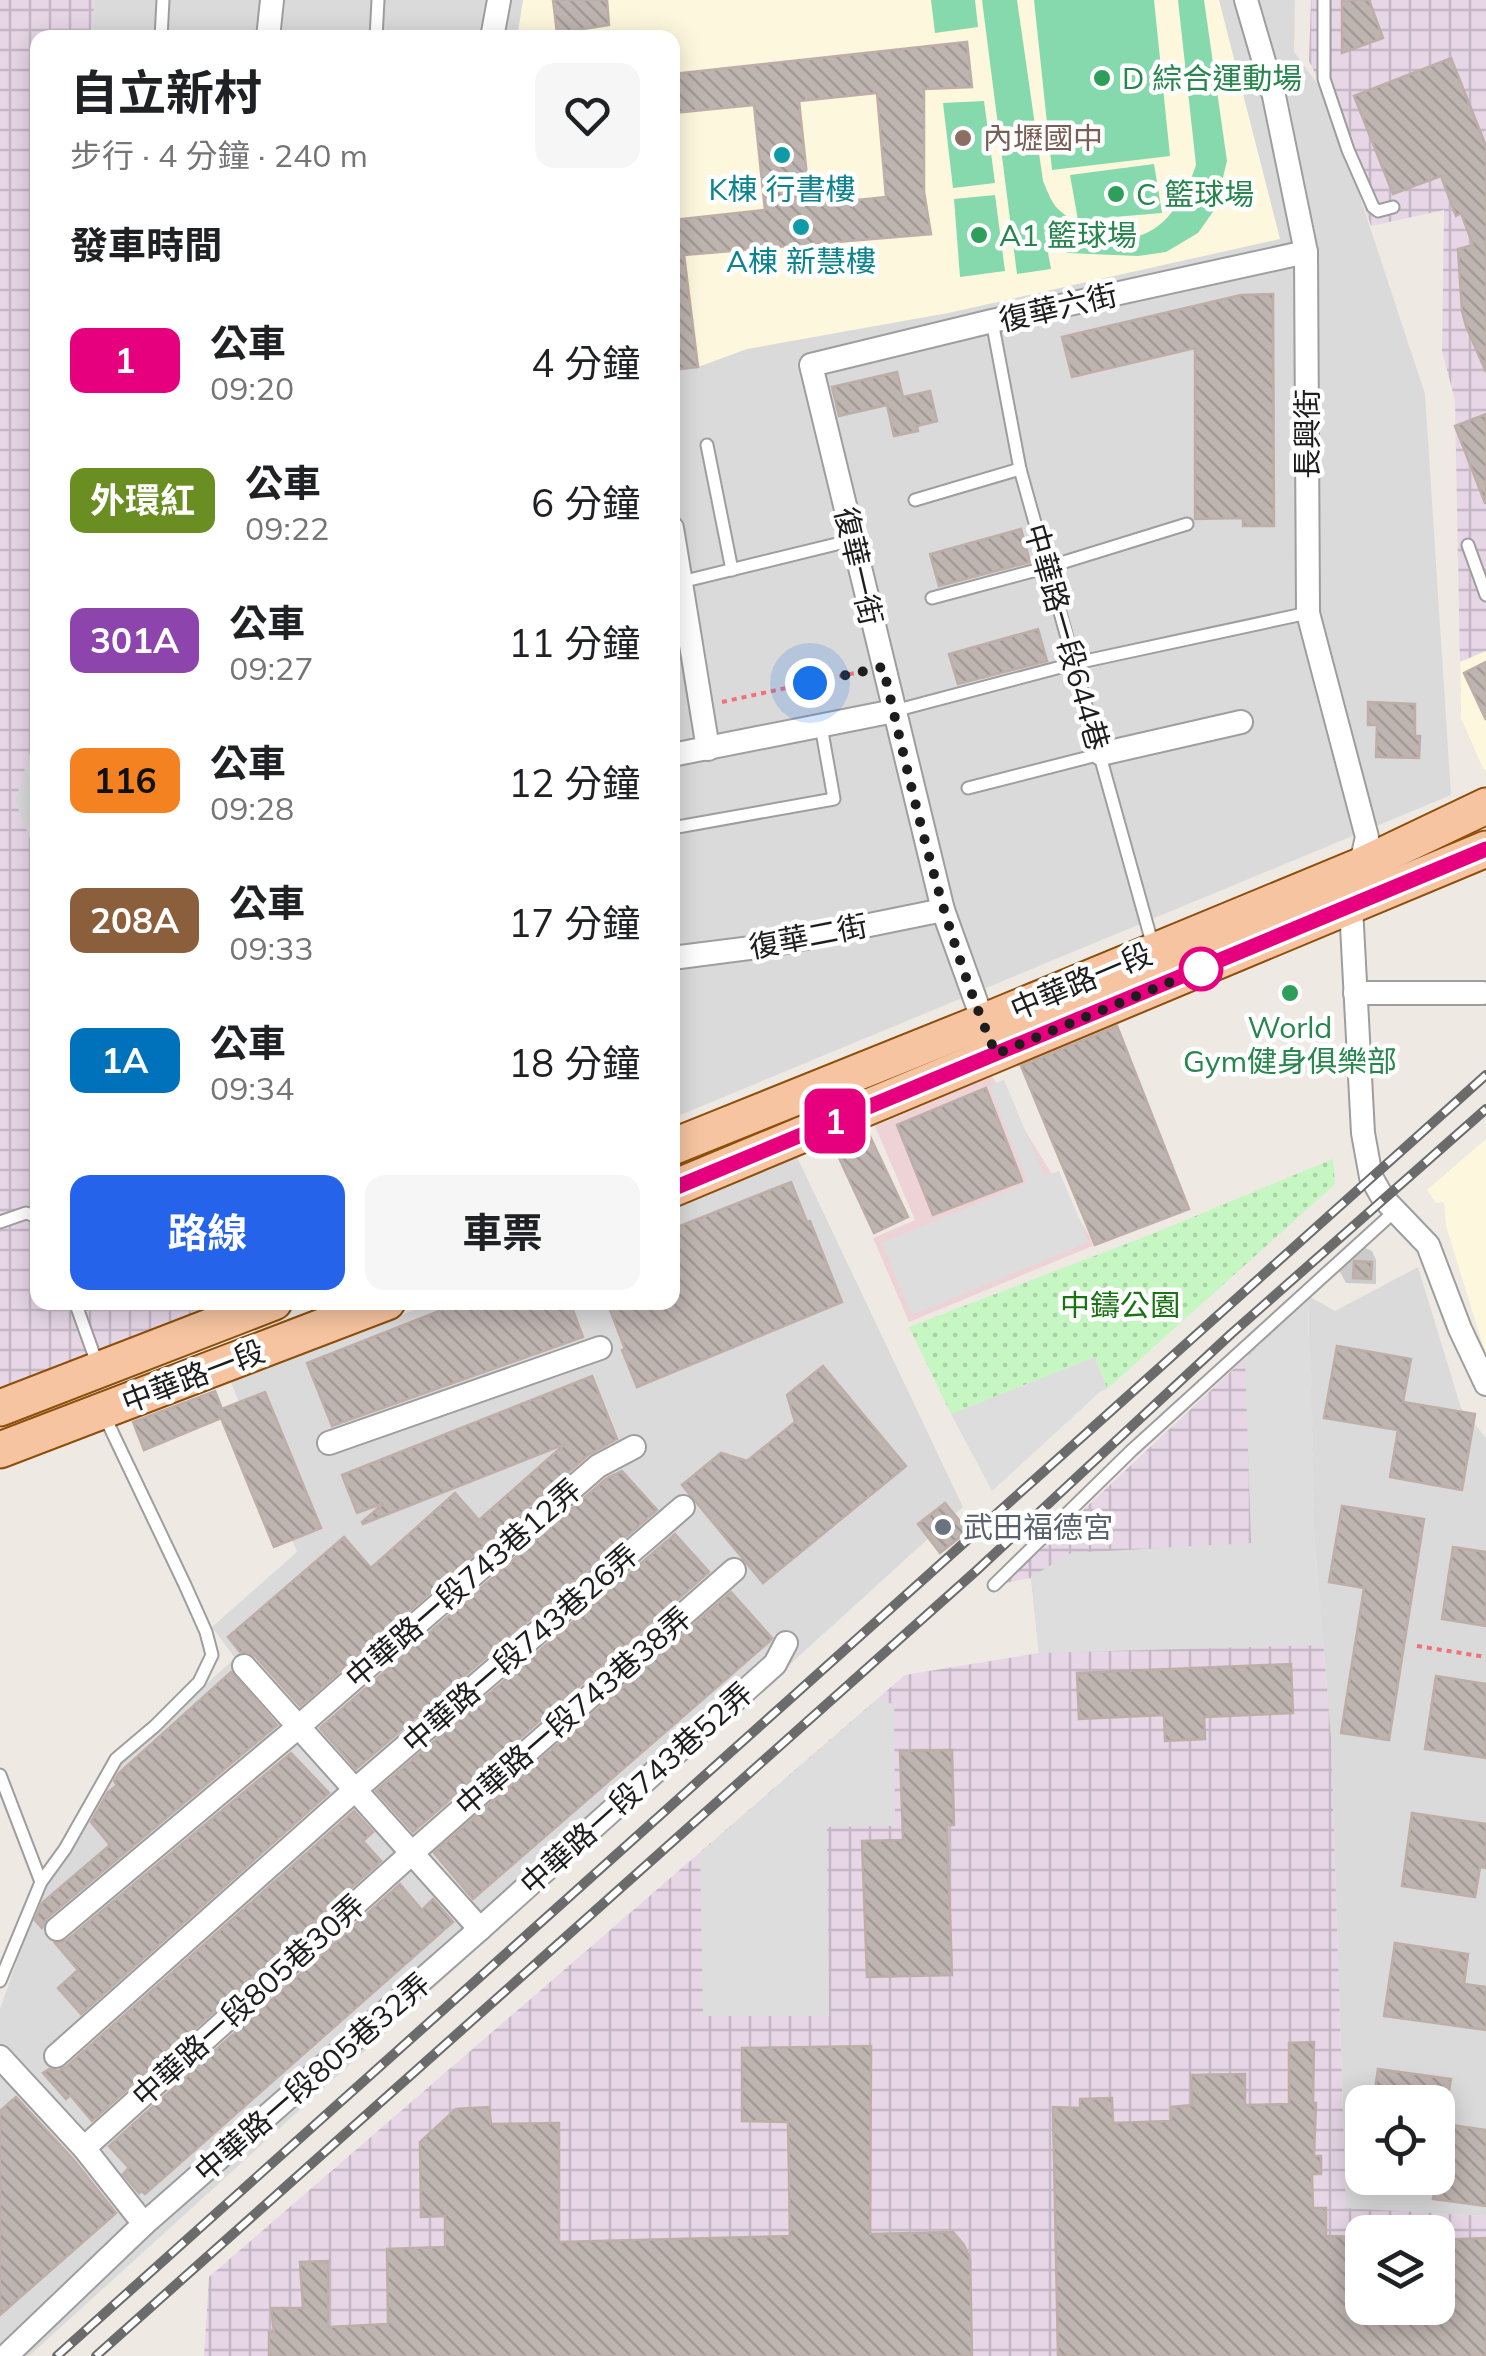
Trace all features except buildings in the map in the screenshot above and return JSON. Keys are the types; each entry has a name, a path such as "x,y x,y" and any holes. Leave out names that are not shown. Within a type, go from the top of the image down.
{"main road":[{"name":"中華路一段","path":"680,1185 990,1038 1154,951 1358,867 1486,806"},
{"name":"中華路一段","path":"680,1144 990,1038 1350,906 1486,849"},
{"name":"中華路一段","path":"0,1408 242,1310"},
{"name":"中華路一段","path":"0,1450 365,1310"}],"street":[{"path":"269,30 272,0"},
{"path":"493,30 499,0"},
{"name":"長興街","path":"1246,0 1274,96 1306,252 1308,613 1367,836 1350,906 1364,1132 1372,1177 1395,1211"},
{"name":"復華六街","path":"811,365 1306,252"},
{"name":"復華一街","path":"811,365 943,910 990,1038"},
{"path":"680,576 708,748"},
{"path":"680,753 894,712"},
{"path":"1100,754 1241,722"},
{"name":"復華二街","path":"680,957 766,946 943,910"},
{"path":"1355,992 1483,992"},
{"path":"1395,1211 1428,1245 1486,1384"},
{"path":"328,1443 600,1348"},
{"name":"中華路一段743巷12弄","path":"57,1930 598,1466 634,1447"},
{"name":"中華路一段743巷26弄","path":"56,2056 683,1507"},
{"name":"中華路一段743巷38弄","path":"412,1853 734,1570"},
{"name":"中華路一段743巷52弄","path":"480,1929 775,1664 786,1643"},
{"path":"244,1666 480,1929"},
{"name":"中華路一段805巷30弄","path":"84,2148 412,1853"},
{"name":"中華路一段805巷32弄","path":"6,2356 144,2224 480,1929"},
{"path":"0,2057 84,2148 144,2224"}],"lane":[{"path":"161,30 163,0"},
{"path":"376,30 378,0"},
{"path":"1324,0 1324,80 1373,207 1378,211 1393,207"},
{"name":"中華路一段644巷","path":"992,321 1020,469 1154,951"},
{"path":"707,445 732,570"},
{"path":"915,500 1020,469"},
{"path":"932,598 1187,524"},
{"path":"681,582 854,540"},
{"path":"1468,545 1486,595"},
{"path":"894,712 1076,663 1308,613"},
{"path":"680,827 834,800 820,726"},
{"path":"968,788 1100,754"},
{"path":"994,1585 1131,1452 1395,1211"},
{"path":"0,1222 30,1214"},
{"path":"78,1310 100,1370"},
{"path":"0,1980 41,1882 65,1849 116,1759 199,1682 212,1656 186,1585 102,1411"},
{"path":"1,1782 41,1882"}],"path":[{"path":"701,706 883,667"},
{"path":"1417,1646 1486,1657"}],"shaded area":[{"path":"0,0 95,0 91,30 30,30 30,753 15,801 30,839 30,1310 214,1310 0,1392"},
{"path":"95,0 1295,0 1294,52 1327,97 1425,394 1451,795 680,1115 680,30 91,30"},
{"name":"內壢國中","path":"523,0 1219,0 1280,239 948,313 747,349 698,367 680,369 680,30 518,30"},
{"path":"1311,0 1486,0 1484,771 1461,719 1455,400 1442,351 1444,210 1371,226 1327,97 1309,61"},
{"path":"1486,651 1484,771 1461,719 1460,662"},
{"path":"30,751 30,841 15,801"},
{"path":"992,1076 1095,1245 909,1322 873,1238 915,1220 875,1126"},
{"path":"1004,1080 1044,1176 1059,1171 1089,1242 912,1315 882,1243 1028,1183 989,1086"},
{"path":"1486,1139 1486,1355 1446,1226 1444,1202 1436,1203 1427,1190"},
{"path":"797,1157 963,1507 29,2356 0,2356 0,2009 43,1886 66,1861 119,1764 235,1658 212,1627 297,1552 231,1382 414,1310 680,1310 680,1204"},
{"path":"1357,1247 1372,1251 1376,1284 1346,1283 1339,1270"},
{"path":"1418,1267 1461,1408 1486,1438 1486,2216 1346,2209 1346,2195 1455,2195 1455,2085 1345,2085 1345,2178 1331,1737 1314,1531 1310,1297 1335,1311"},
{"path":"1310,1297 1314,1531 1331,1737 1346,2208 1486,2216 1486,2356 204,2356 209,2277 905,1675 1039,1653 1031,1578 994,1585 1030,1560"},
{"path":"1310,1297 1314,1531 1324,1645 1039,1653 1031,1577 1071,1553 1251,1543 1245,1359"},
{"path":"1095,1357 1107,1389 992,1491 951,1414"},
{"path":"879,1698 894,1705 895,1826 827,1827 829,2016 703,2016 700,1853"}],"green space":[{"path":"931,0 975,0 978,27 935,33"},
{"path":"982,0 1017,0 1043,181 1053,203 1085,226 1129,237 1149,232 1168,217 1196,165 1178,0 1204,0 1227,161 1215,209 1198,233 1166,252 1138,256 1067,253 1044,231 1051,269 1017,274"},
{"name":"D 綜合運動場","path":"1034,0 1154,0 1170,156 1052,170"},
{"path":"984,101 995,183 953,188 943,103"},
{"name":"C 籃球場","path":"1154,164 1162,213 1078,220 1070,175"},
{"name":"A1 籃球場","path":"995,195 1005,271 960,277 954,199"},
{"name":"中鑄公園","path":"1333,1159 1335,1184 1107,1389 1095,1357 951,1414 909,1327 1152,1234"}],"railway":[{"path":"57,2356 1486,1075"},
{"path":"96,2356 976,1571 1231,1334 1486,1109"}],"bus line":[{"name":"1","path":"680,1186 1486,849"}],"place":[{"name":"D 綜合運動場","path":"1102,78"},
{"name":"內壢國中","path":"963,138"},
{"name":"K棟 行書樓","path":"782,155"},
{"name":"C 籃球場","path":"1116,194"},
{"name":"A棟 新慧樓","path":"801,227"},
{"name":"A1 籃球場","path":"979,235"},
{"name":"World Gym健身俱樂部","path":"1290,993"},
{"name":"武田福德宮","path":"943,1527"}],"route":[{"path":"810,683 883,667 943,910 996,1054 1209,966 1201,969"}]}
